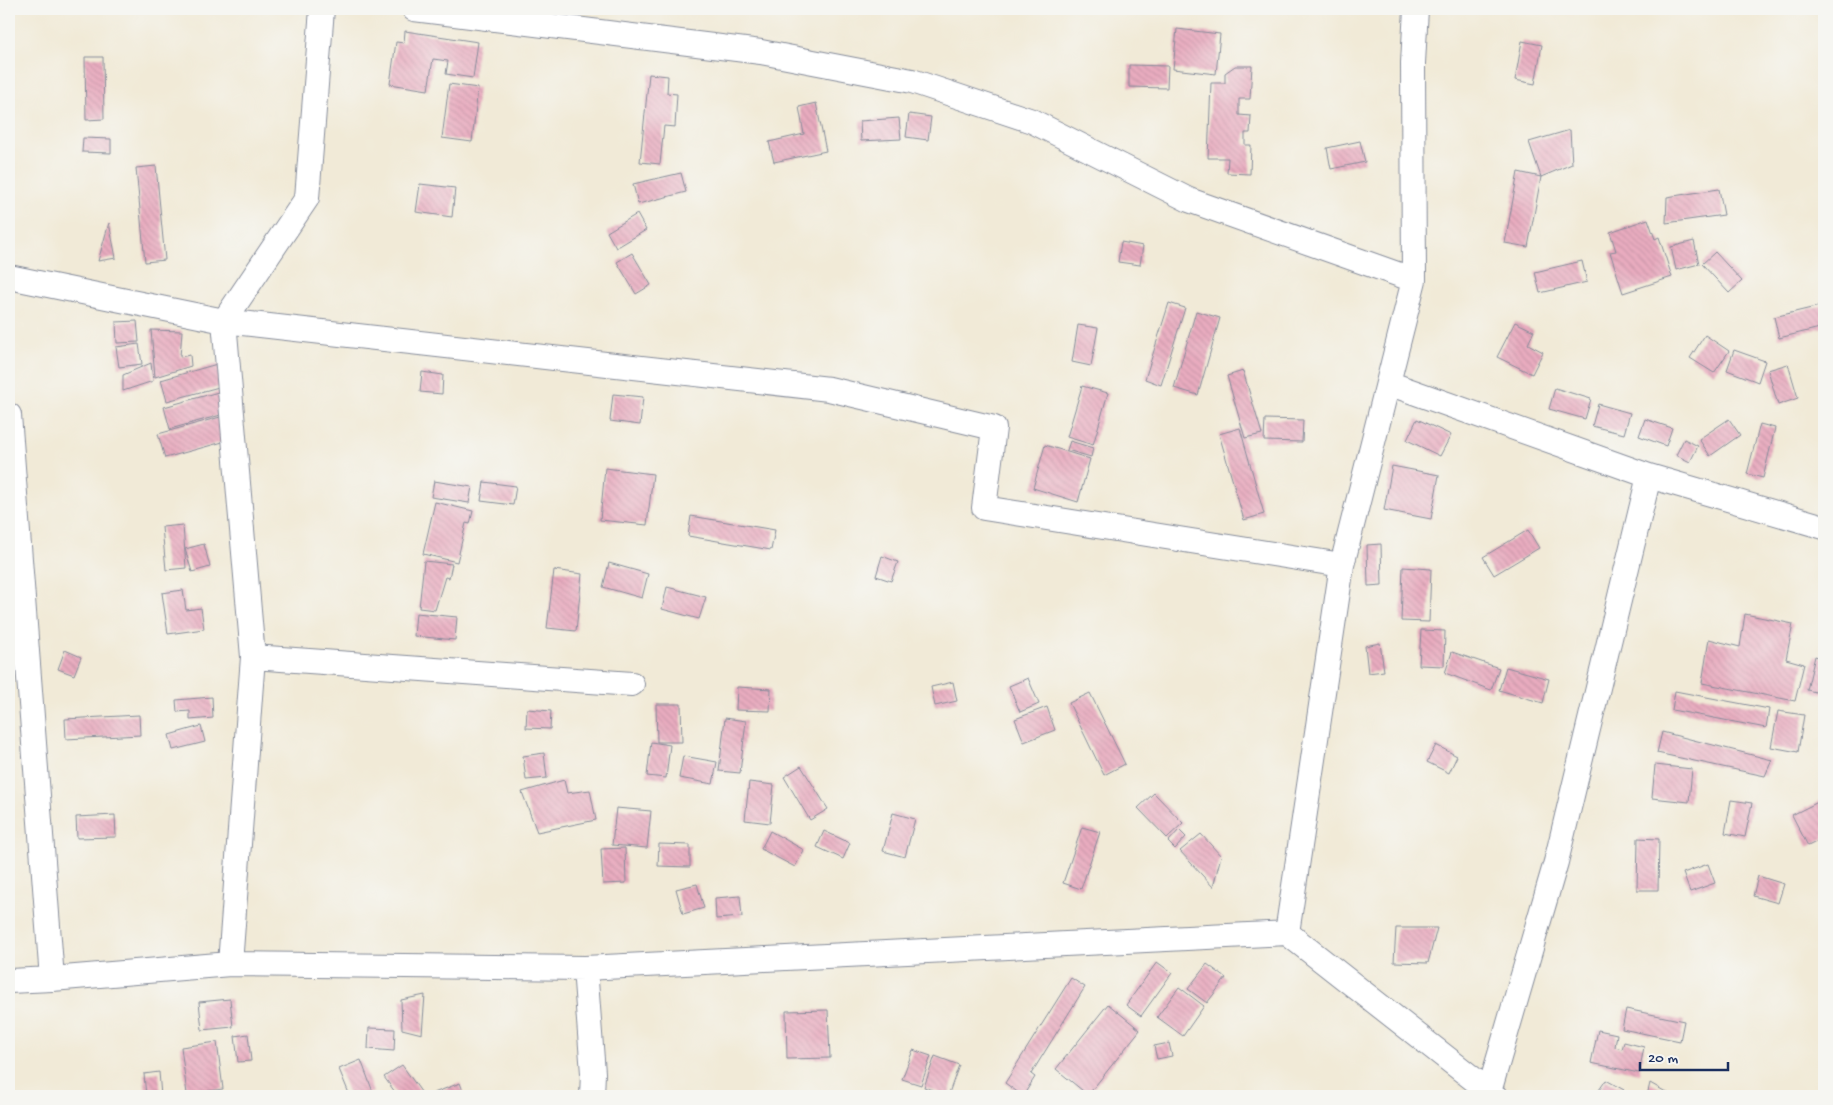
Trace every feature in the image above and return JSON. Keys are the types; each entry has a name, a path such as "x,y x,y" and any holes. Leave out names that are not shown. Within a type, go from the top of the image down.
{"street":[{"path":"230,964 253,657 224,321 307,198 322,9"},
{"path":"414,9 761,52 912,81 1032,121 1189,200 1414,280"},
{"path":"1287,932 1342,564 1414,280 1413,63 1416,9"},
{"path":"9,277 224,321 829,389 994,428 984,508 1342,564"},
{"path":"1388,383 1649,476 1824,527"},
{"path":"9,415 52,979"},
{"path":"9,981 230,964 585,968 1287,932 1492,1094 1556,862 1649,476"},
{"path":"253,657 632,684"},
{"path":"585,968 593,1073 592,1096"}],"building":[{"path":"1177,29 1220,34 1216,74 1173,69"},
{"path":"405,31 478,42 473,78 446,74 448,61 433,59 428,90 390,84 396,42 404,43"},
{"path":"1522,41 1542,45 1535,84 1515,80"},
{"path":"85,57 103,57 104,119 86,120"},
{"path":"1129,65 1168,66 1167,88 1129,87"},
{"path":"1235,66 1252,66 1250,99 1239,99 1239,115 1251,116 1250,133 1245,133 1245,145 1251,145 1250,174 1227,173 1228,158 1208,158 1211,83 1225,83 1225,73"},
{"path":"649,74 668,76 667,93 677,94 675,127 664,126 660,164 640,162"},
{"path":"449,84 478,88 472,142 442,138"},
{"path":"816,103 826,151 774,162 769,142 804,134 799,107"},
{"path":"909,114 931,117 928,140 906,137"},
{"path":"899,118 901,139 861,141 860,121"},
{"path":"1570,130 1572,164 1541,177 1529,142"},
{"path":"83,138 111,139 111,153 82,152"},
{"path":"1360,141 1365,162 1331,169 1327,148"},
{"path":"156,166 165,260 145,262 136,168"},
{"path":"1518,172 1541,177 1528,247 1505,243"},
{"path":"681,173 686,192 638,204 633,184"},
{"path":"420,184 455,188 452,217 416,212"},
{"path":"1719,189 1724,215 1666,223 1667,197"},
{"path":"637,214 646,230 616,248 607,232"},
{"path":"1648,219 1655,239 1659,237 1672,277 1623,293 1610,252 1616,251 1610,232"},
{"path":"109,223 116,258 98,261"},
{"path":"1694,241 1699,264 1676,270 1671,247"},
{"path":"1121,242 1143,246 1140,265 1118,262"},
{"path":"1715,252 1742,281 1729,293 1702,264"},
{"path":"632,253 651,285 636,294 617,262"},
{"path":"1582,261 1587,282 1540,293 1535,272"},
{"path":"1169,303 1185,308 1161,385 1145,379"},
{"path":"1824,305 1824,327 1779,338 1774,317"},
{"path":"1196,311 1220,318 1198,395 1174,388"},
{"path":"137,321 139,342 117,343 116,322"},
{"path":"1515,322 1534,331 1528,344 1543,352 1532,374 1497,357"},
{"path":"1078,325 1098,328 1091,366 1072,362"},
{"path":"151,330 182,331 180,357 190,355 191,366 155,377"},
{"path":"1705,335 1729,351 1714,373 1690,358"},
{"path":"139,344 142,364 119,367 116,347"},
{"path":"1734,350 1765,361 1758,382 1727,370"},
{"path":"224,362 230,384 167,401 161,380"},
{"path":"151,363 153,381 123,391 123,375"},
{"path":"1788,364 1798,398 1778,405 1768,370"},
{"path":"1243,371 1262,434 1245,438 1227,376"},
{"path":"422,372 443,375 442,394 420,392"},
{"path":"1082,386 1108,393 1093,445 1067,437"},
{"path":"1555,388 1591,399 1585,419 1549,409"},
{"path":"222,391 228,413 170,429 164,407"},
{"path":"613,394 643,397 640,425 610,421"},
{"path":"1598,404 1630,413 1624,434 1592,426"},
{"path":"224,416 230,440 165,458 158,434"},
{"path":"1265,419 1303,420 1302,442 1264,441"},
{"path":"1417,419 1451,435 1440,456 1407,440"},
{"path":"1645,419 1672,428 1666,446 1639,436"},
{"path":"1729,419 1740,435 1710,456 1699,439"},
{"path":"1760,424 1775,428 1763,478 1747,474"},
{"path":"1240,428 1264,514 1244,520 1219,434"},
{"path":"1684,439 1698,446 1690,462 1676,455"},
{"path":"1070,441 1093,448 1091,457 1067,450"},
{"path":"1045,445 1090,459 1078,502 1033,488"},
{"path":"1392,466 1439,475 1431,519 1384,510"},
{"path":"605,468 653,474 647,525 600,520"},
{"path":"434,481 472,487 469,503 431,497"},
{"path":"484,482 516,486 513,505 481,501"},
{"path":"435,502 473,511 470,524 466,523 457,562 423,554"},
{"path":"691,516 775,530 771,550 688,536"},
{"path":"183,525 186,568 166,570 162,527"},
{"path":"1528,530 1539,548 1494,575 1483,557"},
{"path":"204,544 210,567 192,572 185,549"},
{"path":"1381,544 1382,585 1368,586 1367,545"},
{"path":"882,556 898,562 891,581 876,576"},
{"path":"424,561 452,564 449,578 445,577 435,610 419,608"},
{"path":"609,563 648,574 642,598 603,587"},
{"path":"1403,567 1431,569 1429,622 1401,621"},
{"path":"554,570 582,574 576,631 547,628"},
{"path":"667,587 706,597 699,619 662,609"},
{"path":"183,590 186,610 201,608 204,629 168,634 162,593"},
{"path":"416,613 457,617 455,640 414,636"},
{"path":"1745,614 1793,624 1786,659 1804,664 1795,701 1702,683 1709,639 1740,647"},
{"path":"1421,630 1445,631 1444,666 1419,665"},
{"path":"1380,643 1384,671 1368,673 1365,646"},
{"path":"65,650 81,657 74,675 58,669"},
{"path":"1452,652 1499,668 1491,690 1445,673"},
{"path":"1815,656 1824,659 1824,694 1807,690"},
{"path":"1506,667 1549,679 1543,703 1499,690"},
{"path":"1028,678 1039,704 1020,712 1009,686"},
{"path":"953,682 957,701 935,706 931,687"},
{"path":"737,687 771,689 770,711 736,710"},
{"path":"1675,691 1769,709 1766,728 1672,710"},
{"path":"1090,693 1125,764 1104,775 1069,703"},
{"path":"212,697 213,718 190,720 190,711 177,712 176,700"},
{"path":"656,704 681,704 682,742 657,742"},
{"path":"1047,707 1055,730 1024,742 1015,719"},
{"path":"527,709 551,711 550,729 526,728"},
{"path":"1778,711 1804,715 1798,752 1771,747"},
{"path":"139,715 140,735 66,739 65,719"},
{"path":"725,718 746,721 740,773 719,771"},
{"path":"201,726 205,742 173,750 169,735"},
{"path":"1662,732 1772,760 1765,776 1657,753"},
{"path":"651,742 670,745 666,778 647,776"},
{"path":"1436,745 1457,756 1449,773 1427,762"},
{"path":"544,753 547,778 526,780 523,756"},
{"path":"683,756 717,762 713,784 679,778"},
{"path":"1655,765 1692,769 1689,802 1652,798"},
{"path":"801,766 828,809 810,820 784,777"},
{"path":"564,780 567,793 590,790 596,820 537,832 522,792"},
{"path":"749,782 774,785 770,823 745,820"},
{"path":"1154,793 1183,823 1167,838 1138,808"},
{"path":"1824,799 1824,838 1808,846 1792,815"},
{"path":"1731,800 1752,803 1745,837 1725,833"},
{"path":"616,808 651,811 647,848 612,845"},
{"path":"893,813 915,819 905,857 883,851"},
{"path":"115,815 116,837 77,838 76,817"},
{"path":"1082,827 1100,832 1081,889 1063,883"},
{"path":"1179,830 1186,837 1175,849 1168,842"},
{"path":"770,831 804,850 795,867 761,849"},
{"path":"824,831 850,843 843,859 817,847"},
{"path":"1201,834 1221,856 1213,887 1180,851"},
{"path":"1638,838 1659,839 1658,890 1637,890"},
{"path":"659,844 690,845 690,867 658,866"},
{"path":"625,848 626,883 603,884 601,849"},
{"path":"1708,864 1715,883 1690,892 1683,873"},
{"path":"1758,876 1784,884 1778,903 1753,896"},
{"path":"697,884 704,908 683,914 676,889"},
{"path":"740,896 742,917 716,919 715,898"},
{"path":"1396,928 1437,928 1428,963 1394,962"},
{"path":"1157,962 1172,973 1141,1016 1126,1005"},
{"path":"1207,964 1226,978 1207,1003 1188,989"},
{"path":"1071,978 1085,987 1031,1074 1035,1077 1023,1096 1005,1083"},
{"path":"1179,987 1204,1006 1183,1036 1157,1017"},
{"path":"425,995 422,1034 402,1029 401,1000"},
{"path":"230,999 233,1027 202,1030 199,1002"},
{"path":"1108,1004 1140,1030 1088,1095 1056,1069"},
{"path":"1626,1009 1684,1021 1680,1041 1622,1029"},
{"path":"828,1010 830,1058 787,1059 786,1011"},
{"path":"369,1028 395,1029 394,1051 368,1049"},
{"path":"1598,1030 1617,1034 1615,1047 1622,1049 1624,1042 1644,1047 1639,1073 1591,1063"},
{"path":"248,1034 251,1061 238,1062 235,1036"},
{"path":"217,1042 223,1089 187,1094 181,1047"},
{"path":"1169,1043 1172,1056 1157,1059 1154,1046"},
{"path":"913,1050 931,1056 921,1085 902,1079"},
{"path":"935,1056 959,1065 948,1096 924,1087"},
{"path":"361,1060 373,1092 363,1096 350,1096 339,1069"},
{"path":"402,1065 424,1096 398,1096 384,1077"},
{"path":"159,1072 161,1096 146,1096 144,1074"},
{"path":"1606,1080 1624,1090 1620,1096 1602,1096 1597,1093"},
{"path":"460,1083 465,1096 426,1096"},
{"path":"1650,1083 1673,1096 1647,1096"}]}
